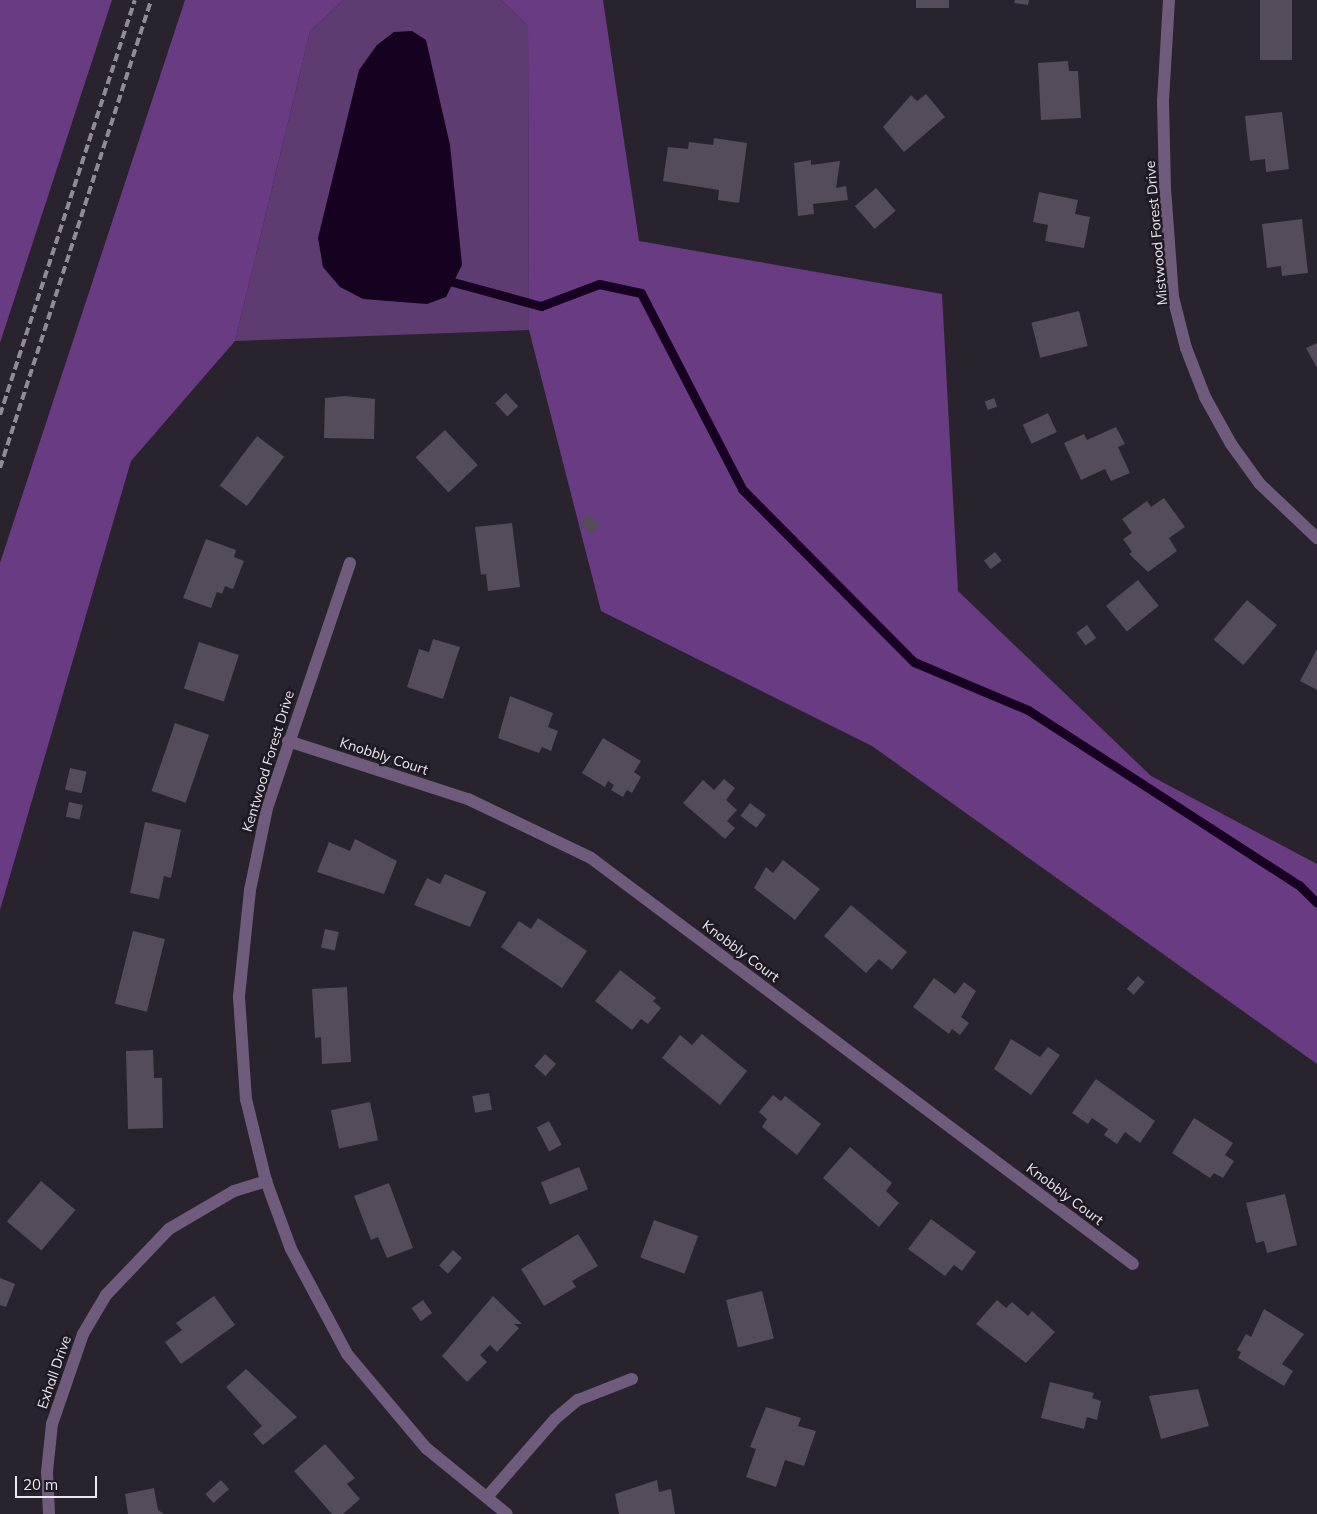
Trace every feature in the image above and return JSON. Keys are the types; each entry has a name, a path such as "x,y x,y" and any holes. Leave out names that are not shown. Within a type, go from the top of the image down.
{"street":[{"name":"Mistwood Forest Drive","path":"1168,0 1163,101 1165,188 1173,297 1186,348 1205,397 1231,444 1260,484 1317,538"},
{"name":"Kentwood Forest Drive","path":"350,563 288,741 267,808 250,890 239,998 246,1099 266,1182 313,1298 347,1354 426,1448 508,1514"},
{"name":"Knobbly Court","path":"288,741 468,799 591,858 1133,1264"},
{"name":"Exhall Drive","path":"49,1514 47,1472 55,1415 83,1334 106,1295 169,1229 234,1191 266,1182"},
{"path":"487,1497 555,1419 578,1400 632,1379"}],"shaded area":[{"path":"0,0 112,0 0,343"},
{"path":"185,0 343,0 310,32 235,341 131,461 0,910 0,563"},
{"path":"343,0 501,0 528,26 529,330 235,341 310,32"},
{"path":"501,0 603,0 639,241 942,294 958,591 1151,776 1317,864 1317,1064 872,746 601,611 529,330 528,26"},
{"path":"412,31 426,40 450,145 462,265 446,297 427,304 363,299 340,287 323,267 318,238 359,70 377,45 394,32"}],"building":[{"path":"916,0 949,0 949,8 916,8"},
{"path":"1015,0 1029,0 1028,5 1014,3"},
{"path":"1260,0 1292,0 1292,60 1260,60"},
{"path":"1068,61 1069,71 1078,71 1081,118 1041,120 1038,63"},
{"path":"926,94 945,117 904,152 883,127 911,95 917,101"},
{"path":"1282,112 1289,169 1266,172 1265,159 1250,161 1245,116"},
{"path":"714,138 747,143 739,203 718,200 719,190 663,181 668,147 688,149 689,142 713,145"},
{"path":"811,160 811,165 840,161 836,188 846,186 848,200 813,204 814,214 798,216 794,163"},
{"path":"876,188 896,211 875,229 855,206"},
{"path":"1039,192 1078,200 1075,214 1090,217 1084,248 1045,241 1048,225 1033,222"},
{"path":"1302,219 1308,273 1282,276 1281,266 1267,268 1262,224"},
{"path":"1079,311 1088,346 1040,358 1031,323"},
{"path":"1317,343 1317,368 1306,348"},
{"path":"506,393 518,406 507,416 495,403"},
{"path":"345,396 375,399 374,439 324,438 325,398"},
{"path":"994,398 997,406 988,410 985,402"},
{"path":"1048,413 1057,432 1031,444 1023,425"},
{"path":"1116,427 1125,444 1118,447 1130,473 1111,481 1105,469 1081,480 1064,443 1084,434 1087,440"},
{"path":"445,430 478,465 448,492 416,457"},
{"path":"257,436 284,456 247,506 220,486"},
{"path":"1164,498 1185,527 1169,538 1177,551 1148,572 1129,554 1132,552 1123,539 1132,533 1122,519 1147,501 1151,507"},
{"path":"589,514 600,525 591,535 580,523"},
{"path":"512,523 520,587 488,591 486,574 481,575 475,527"},
{"path":"206,539 236,550 234,557 244,561 233,589 225,586 222,594 217,592 211,608 183,598"},
{"path":"995,552 1002,561 991,569 984,561"},
{"path":"1138,580 1159,606 1127,631 1106,606"},
{"path":"1247,600 1277,625 1243,665 1214,640"},
{"path":"1087,625 1096,638 1086,646 1076,632"},
{"path":"433,639 460,647 443,699 407,687 419,649 429,652"},
{"path":"199,642 239,655 224,702 184,689"},
{"path":"1317,649 1317,690 1300,681"},
{"path":"510,696 553,713 548,727 558,731 551,751 542,747 539,753 498,738"},
{"path":"175,723 209,735 186,803 152,791"},
{"path":"603,738 641,761 634,772 641,777 632,793 627,790 623,797 611,790 614,785 608,781 605,787 582,773"},
{"path":"70,768 87,772 82,793 65,789"},
{"path":"724,779 735,788 726,800 737,810 727,821 735,828 725,839 683,803 703,780 714,790"},
{"path":"69,802 83,805 80,820 66,817"},
{"path":"750,803 766,815 756,828 740,816"},
{"path":"145,822 181,830 171,878 164,876 159,899 130,893"},
{"path":"355,839 397,861 384,894 317,872 329,842 350,851"},
{"path":"783,860 820,889 795,920 754,888 766,867 773,873"},
{"path":"445,874 486,892 470,927 414,905 427,878 440,884"},
{"path":"851,905 907,952 892,970 879,959 866,973 824,936"},
{"path":"538,918 587,951 562,988 501,947 519,921 531,929"},
{"path":"325,929 339,932 335,950 321,948"},
{"path":"133,931 165,939 147,1012 115,1004"},
{"path":"620,970 656,998 653,1001 661,1008 648,1024 641,1019 632,1030 595,1001"},
{"path":"1138,976 1145,982 1134,995 1127,989"},
{"path":"934,978 955,994 964,982 976,991 961,1017 969,1023 960,1035 952,1029 949,1034 913,1007"},
{"path":"347,987 351,1062 322,1064 321,1037 315,1038 312,989"},
{"path":"702,1034 747,1071 720,1105 662,1058 680,1035 692,1045"},
{"path":"1011,1039 1040,1057 1048,1047 1060,1055 1031,1095 994,1069"},
{"path":"153,1050 154,1078 162,1078 163,1128 128,1129 126,1051"},
{"path":"545,1054 556,1064 545,1076 534,1066"},
{"path":"1096,1079 1155,1121 1140,1143 1125,1132 1117,1144 1104,1135 1108,1129 1092,1118 1088,1124 1072,1113"},
{"path":"489,1093 492,1110 475,1113 472,1096"},
{"path":"773,1095 781,1101 785,1096 821,1124 797,1155 762,1127 767,1119 759,1112"},
{"path":"370,1102 378,1140 339,1148 331,1110"},
{"path":"1194,1118 1233,1143 1225,1155 1234,1161 1223,1178 1214,1173 1210,1178 1172,1153"},
{"path":"549,1121 562,1145 549,1151 537,1128"},
{"path":"850,1147 892,1183 886,1191 899,1203 879,1227 823,1178"},
{"path":"579,1167 588,1189 550,1205 541,1182"},
{"path":"41,1181 75,1210 41,1251 7,1222"},
{"path":"389,1183 413,1248 387,1258 378,1237 371,1240 354,1196"},
{"path":"1285,1194 1297,1245 1267,1253 1264,1241 1256,1243 1246,1203"},
{"path":"931,1219 976,1252 962,1271 954,1265 945,1276 908,1249"},
{"path":"654,1220 698,1236 684,1274 640,1258"},
{"path":"578,1234 598,1266 572,1281 576,1287 544,1306 521,1269"},
{"path":"453,1250 462,1258 448,1274 439,1266"},
{"path":"0,1278 15,1284 6,1307 0,1305"},
{"path":"762,1291 774,1339 738,1347 726,1300"},
{"path":"214,1296 235,1325 181,1364 165,1342 182,1330 176,1323"},
{"path":"493,1296 522,1324 514,1324 519,1328 497,1352 490,1345 480,1355 487,1362 467,1382 442,1356"},
{"path":"423,1300 432,1313 421,1321 412,1308"},
{"path":"997,1300 1006,1308 1012,1302 1028,1316 1032,1311 1055,1332 1026,1363 976,1324"},
{"path":"1264,1309 1304,1334 1282,1364 1293,1371 1284,1386 1238,1358 1241,1352 1237,1350 1246,1334 1251,1337"},
{"path":"246,1369 297,1417 263,1445 253,1434 262,1426 226,1387"},
{"path":"1050,1382 1094,1393 1092,1398 1101,1401 1097,1420 1087,1417 1084,1429 1041,1418"},
{"path":"1198,1389 1209,1426 1161,1439 1149,1396"},
{"path":"766,1407 801,1418 798,1426 816,1431 804,1466 785,1460 776,1487 746,1477 756,1449 750,1447"},
{"path":"325,1444 355,1478 347,1484 360,1499 343,1514 332,1514 294,1471"},
{"path":"221,1480 229,1489 213,1503 205,1494"},
{"path":"657,1480 659,1492 671,1489 675,1514 619,1514 615,1494"},
{"path":"154,1488 158,1510 164,1514 128,1514 125,1494"}],"waterway":[{"path":"453,282 541,306 599,284 641,293 742,489 914,662 1028,710 1299,885 1317,903"}],"railway":[{"path":"0,415 135,0"},
{"path":"0,468 151,0"}]}
